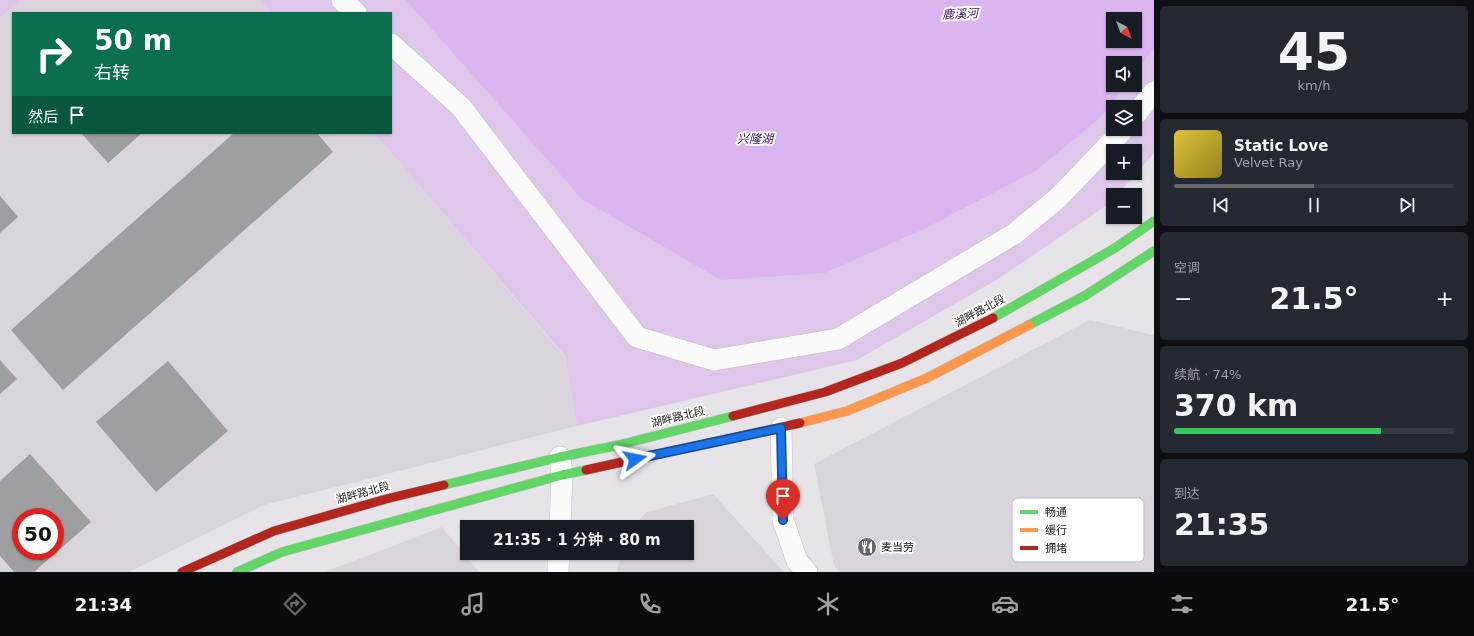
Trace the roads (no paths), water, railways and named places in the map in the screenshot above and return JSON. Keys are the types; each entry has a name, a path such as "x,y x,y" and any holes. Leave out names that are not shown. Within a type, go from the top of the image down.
{"main road":[{"name":"湖畔路北段","path":"237,572 282,552 561,466 619,445 825,392 902,363 984,323 1115,248 1154,221"},
{"name":"湖畔路北段","path":"182,572 274,531 386,499 561,466 781,428 846,411 927,378 1086,295 1154,251"}],"street":[{"path":"342,0 355,12"},
{"path":"392,45 461,107 637,337 714,360 838,339 1014,234 1058,198 1117,136"},
{"path":"1142,107 1154,92"},
{"path":"781,428 783,520 797,560 807,572"},
{"path":"560,520 561,466"},
{"path":"558,572 559,560"}],"water":[{"name":"兴隆湖","path":"406,0 1154,0 1154,48 1142,64 1142,56 1106,56 1106,92 1121,92 1114,100 1106,100 1106,111 1101,117 1037,170 926,228 825,273 721,280 582,199"}],"place":[{"name":"麦当劳","path":"867,547"}],"water label":[{"name":"鹿溪河","path":"960,14"}]}
